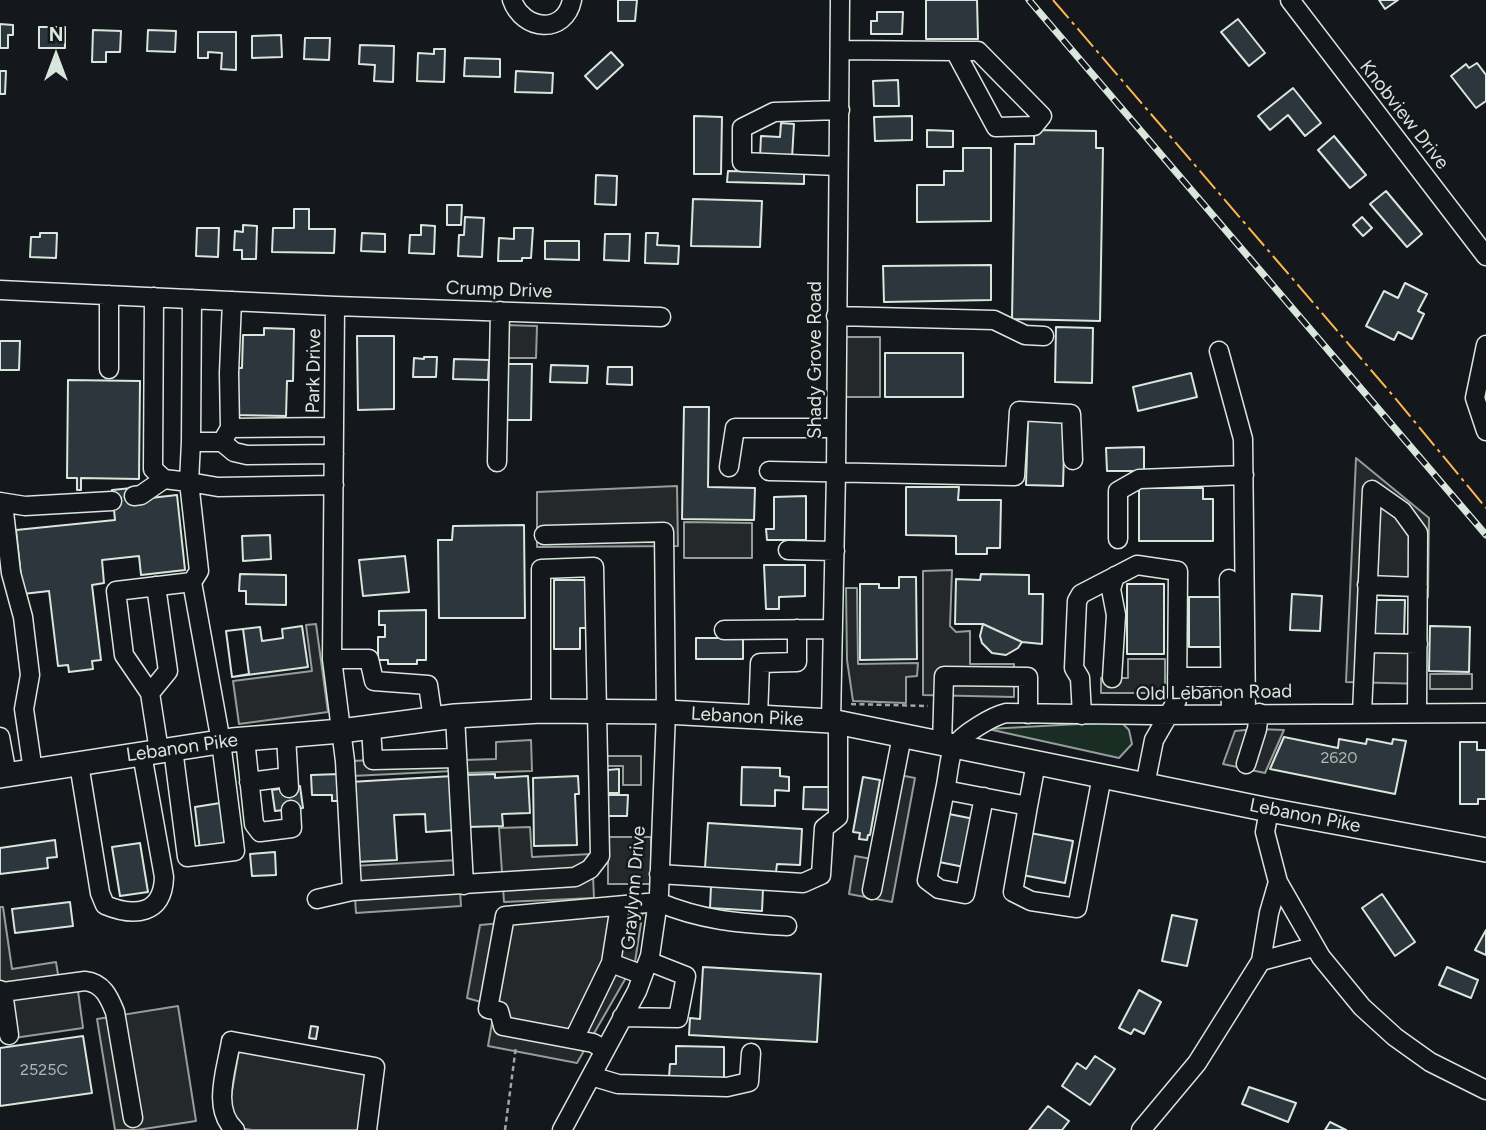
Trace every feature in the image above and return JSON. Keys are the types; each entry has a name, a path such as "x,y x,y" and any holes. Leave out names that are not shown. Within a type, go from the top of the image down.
{"main road":[{"name":"Lebanon Pike","path":"4,776 245,739 341,731 444,718 541,711 666,712 758,717 840,716 902,736 1269,810 1486,850"}],"street":[{"path":"512,0 522,18 540,25 559,20 566,14 572,0"},
{"name":"Shady Grove Road","path":"660,874 803,883 821,875 824,828 838,817 840,716 833,629 838,166 841,110 840,0"},
{"name":"Knobview Drive","path":"1290,0 1486,256"},
{"path":"840,50 978,51 1042,116 1034,126 996,127 954,51"},
{"path":"838,166 742,162 742,128 774,112 841,110"},
{"name":"Park Drive","path":"0,290 335,306 332,659 345,761 352,891"},
{"path":"109,295 109,369"},
{"path":"154,297 153,469 164,479 218,487 334,485"},
{"path":"158,751 187,857 234,851 221,742 192,582 199,570 189,482 191,299"},
{"path":"232,301 226,435 234,452 247,455 334,454"},
{"name":"Crump Drive","path":"335,306 661,317"},
{"path":"497,463 500,311"},
{"path":"836,316 994,320 1025,335 1044,336"},
{"path":"1486,346 1475,398 1486,431"},
{"path":"1219,351 1243,439 1245,713"},
{"path":"769,471 1015,476 1019,411 1071,414 1073,460"},
{"path":"191,442 226,435 334,427"},
{"path":"729,467 735,428 836,428"},
{"path":"1118,539 1118,491 1139,479 1244,475"},
{"path":"134,496 141,495 164,479"},
{"path":"1362,713 1372,490 1402,510 1419,533 1417,713"},
{"path":"33,771 24,709 30,675 23,617 5,574 2,502 25,506 112,501"},
{"name":"Graylynn Drive","path":"544,535 664,532 666,712 658,902 646,968 637,991 562,1130"},
{"path":"788,550 835,551"},
{"path":"1082,715 1080,678 1074,668 1077,601 1081,594 1137,565 1178,571 1177,700 1154,740 1145,785"},
{"path":"317,900 352,891 575,877 590,869 600,856 594,567 541,569 541,711"},
{"path":"1112,678 1116,615 1111,589 1115,576"},
{"path":"1230,579 1231,677 1245,713 1257,729 1246,764"},
{"path":"79,764 100,893 105,905 123,911 140,911 152,907 164,888 158,751 150,694 124,655 116,592 192,582"},
{"path":"1367,585 1418,587"},
{"path":"150,694 169,671 156,586"},
{"path":"758,717 760,663 797,662 797,629"},
{"path":"724,630 833,629"},
{"path":"1364,643 1418,644"},
{"path":"332,659 369,659 374,681 428,685 444,718 457,758 464,885"},
{"path":"984,797 965,894 939,889 927,880 945,790 948,745 943,707 944,676 1028,677 1028,714"},
{"path":"1177,677 1231,677"},
{"name":"Old Lebanon Road","path":"948,745 996,715 1486,713"},
{"path":"371,727 373,760 457,758"},
{"path":"249,782 289,783 286,736"},
{"path":"872,890 902,736"},
{"path":"0,737 4,776"},
{"path":"245,739 254,824 260,832 292,828 291,810"},
{"path":"1036,763 1013,892 1031,901 1077,908 1102,776"},
{"path":"945,790 1028,806"},
{"path":"1269,810 1265,832 1278,882 1313,947 1362,1007 1395,1037 1430,1062 1486,1090"},
{"path":"1141,1130 1197,1063 1261,961 1269,913 1278,882"},
{"path":"605,1049 593,1043 503,1026 499,1011 488,1009 505,916 658,902 716,921 787,926"},
{"path":"574,1039 611,963 620,906"},
{"path":"1261,961 1313,947"},
{"path":"611,963 686,976 678,1018 622,1017"},
{"path":"9,1035 2,991 85,981 98,984 111,1001 115,1013 133,1118"},
{"path":"235,1130 224,1117 222,1104 231,1041 375,1066 367,1130"},
{"path":"591,1076 618,1084 727,1087 749,1082 751,1054"}],"path":[{"path":"840,716 943,707"},
{"path":"505,1130 515,1053"}],"green space":[{"path":"1115,722 1123,724 1129,730 1132,744 1119,758 988,729"}],"shaded area":[{"path":"504,325 537,326 536,358 504,358"},
{"path":"846,337 880,337 880,397 846,397"},
{"path":"1356,458 1429,518 1428,597 1367,595 1364,648 1425,648 1426,684 1346,682"},
{"path":"677,486 678,546 537,547 537,492"},
{"path":"684,522 752,523 752,558 684,558"},
{"path":"952,570 950,626 956,632 970,631 970,664 1014,664 1014,697 923,695 923,571"},
{"path":"846,588 857,588 858,664 918,663 917,676 906,677 906,703 853,701 847,660"},
{"path":"316,624 328,712 239,724 233,681 312,671 306,625"},
{"path":"1128,659 1165,659 1165,693 1101,693 1101,678 1128,678"},
{"path":"1430,674 1472,674 1472,689 1430,689"},
{"path":"1284,730 1265,773 1223,764 1235,731"},
{"path":"531,740 532,771 465,773 464,760 496,759 496,742"},
{"path":"452,756 453,771 352,776 352,761"},
{"path":"607,756 641,756 641,785 623,785 623,766 607,766"},
{"path":"894,774 915,778 892,902 849,894 855,856 877,860"},
{"path":"530,827 532,857 592,854 594,898 504,902 499,828"},
{"path":"608,837 651,837 651,884 608,884"},
{"path":"458,860 461,906 356,913 353,866"},
{"path":"0,907 3,907 12,969 56,962 61,993 78,991 83,1028 0,1040"},
{"path":"643,910 635,962 577,1063 488,1046 495,1006 467,998 480,925"},
{"path":"178,1006 196,1121 137,1130 115,1130 97,1019"},
{"path":"239,1050 368,1071 358,1130 239,1128 229,1109"}],"building":[{"path":"618,0 637,0 635,21 618,21"},
{"path":"926,0 977,0 978,39 926,39"},
{"path":"1379,0 1398,0 1385,9"},
{"path":"877,12 903,12 902,34 871,34 871,21 877,21"},
{"path":"1238,19 1265,53 1249,66 1221,32"},
{"path":"0,24 13,25 13,35 8,35 8,48 0,48"},
{"path":"39,27 65,27 65,48 39,48"},
{"path":"93,30 121,31 120,52 106,52 106,62 92,62"},
{"path":"148,30 176,31 175,52 147,51"},
{"path":"198,32 236,32 236,70 221,69 222,53 208,52 208,58 198,58"},
{"path":"281,35 282,57 252,58 252,36"},
{"path":"305,38 330,38 329,60 304,59"},
{"path":"360,45 394,46 393,82 374,81 375,65 359,64"},
{"path":"434,49 445,49 444,82 417,81 418,53 434,54"},
{"path":"611,52 623,65 597,89 585,76"},
{"path":"465,58 500,59 500,77 464,76"},
{"path":"1477,63 1486,75 1486,101 1476,108 1451,76 1466,64 1469,68"},
{"path":"0,71 6,71 5,94 0,94"},
{"path":"516,71 553,73 552,93 515,92"},
{"path":"898,80 899,106 874,106 873,81"},
{"path":"1293,88 1321,123 1305,136 1288,115 1270,130 1258,116"},
{"path":"694,116 722,117 721,174 694,174"},
{"path":"912,116 912,140 875,141 874,117"},
{"path":"781,123 794,124 792,158 760,157 761,136 780,137"},
{"path":"927,130 953,131 953,147 927,147"},
{"path":"1034,130 1096,131 1096,148 1103,148 1100,321 1012,319 1015,144 1034,144"},
{"path":"1334,136 1366,175 1350,188 1318,150"},
{"path":"963,148 991,148 991,221 917,222 917,185 944,185 944,171 963,171"},
{"path":"728,171 804,172 804,184 727,182"},
{"path":"596,175 617,176 616,205 595,204"},
{"path":"1386,191 1422,234 1407,247 1370,204"},
{"path":"693,199 762,201 760,247 691,246"},
{"path":"447,205 462,205 461,225 447,225"},
{"path":"294,209 309,209 309,229 335,229 334,253 272,252 273,228 294,228"},
{"path":"465,217 484,218 482,257 458,256 459,235 464,235"},
{"path":"1362,217 1372,228 1363,236 1353,225"},
{"path":"243,225 257,226 256,259 242,259 242,250 234,250 235,231 243,232"},
{"path":"421,225 435,226 434,254 409,253 410,235 421,235"},
{"path":"197,228 219,228 218,257 196,256"},
{"path":"514,228 533,228 531,258 522,258 522,261 498,261 499,238 514,239"},
{"path":"40,233 57,233 56,258 30,257 31,237 40,237"},
{"path":"362,233 385,234 385,252 361,251"},
{"path":"646,233 658,233 657,245 679,246 678,264 645,263"},
{"path":"605,234 630,234 629,261 604,260"},
{"path":"545,241 579,241 579,260 545,259"},
{"path":"991,265 991,300 884,302 883,266"},
{"path":"1405,283 1427,294 1418,311 1424,314 1412,339 1398,332 1394,340 1366,326 1384,291 1398,298"},
{"path":"1056,327 1093,328 1092,383 1055,382"},
{"path":"264,328 294,329 293,381 287,381 286,416 235,415 236,368 242,368 243,335 264,335"},
{"path":"357,336 394,336 394,409 358,410"},
{"path":"0,341 20,341 19,370 0,370"},
{"path":"885,353 963,353 963,397 885,397"},
{"path":"437,357 436,377 413,377 414,358"},
{"path":"454,359 489,360 488,380 453,379"},
{"path":"504,364 532,364 531,420 504,420"},
{"path":"551,365 588,366 587,383 550,382"},
{"path":"608,367 632,367 632,385 607,384"},
{"path":"1191,373 1197,397 1138,411 1133,387"},
{"path":"68,380 140,381 139,479 81,478 81,490 77,490 77,478 67,478"},
{"path":"684,407 709,407 708,487 755,488 754,520 682,519"},
{"path":"1028,418 1065,419 1063,486 1026,485"},
{"path":"1144,447 1144,471 1107,471 1106,448"},
{"path":"906,487 959,487 958,500 1001,500 1000,548 987,548 987,554 956,554 956,536 906,535"},
{"path":"132,488 133,500 177,495 185,570 141,575 139,556 102,560 104,583 92,585 101,660 92,661 93,669 69,672 68,665 58,666 49,591 23,594 16,530 115,520 112,490"},
{"path":"1139,488 1203,488 1203,499 1213,499 1213,541 1139,541"},
{"path":"806,496 806,540 767,540 766,529 774,529 774,497"},
{"path":"524,525 525,618 439,618 438,540 452,540 453,526"},
{"path":"270,535 271,559 243,561 242,536"},
{"path":"405,556 409,592 363,596 359,560"},
{"path":"764,565 805,565 805,596 779,597 779,609 766,609"},
{"path":"240,574 286,575 286,605 246,604 246,591 239,591"},
{"path":"981,574 1029,575 1029,594 1043,594 1042,644 1022,642 983,624 955,624 956,579 980,580"},
{"path":"899,577 916,577 917,659 860,660 860,584 899,588"},
{"path":"554,580 586,580 586,628 580,628 580,649 554,649"},
{"path":"1127,584 1164,584 1164,654 1127,654"},
{"path":"1292,594 1322,596 1320,631 1290,630"},
{"path":"1189,597 1222,597 1222,647 1189,647"},
{"path":"1375,600 1405,600 1404,636 1374,635"},
{"path":"426,610 426,660 417,660 417,664 388,664 388,660 378,660 378,637 385,637 385,625 379,625 379,611"},
{"path":"983,624 1022,642 1018,648 1006,655 992,653 982,643 980,636"},
{"path":"302,626 308,667 232,677 226,631 260,627 262,641 283,638 282,629"},
{"path":"1430,626 1470,627 1469,672 1429,671"},
{"path":"243,629 249,674 232,677 226,631"},
{"path":"696,638 743,638 743,659 696,659"},
{"path":"1284,737 1338,748 1339,739 1366,744 1367,739 1392,744 1393,739 1406,741 1395,794 1270,769"},
{"path":"1460,742 1477,742 1477,750 1486,750 1486,799 1478,799 1478,804 1460,804"},
{"path":"742,767 780,768 780,776 789,777 789,791 775,790 775,806 741,805"},
{"path":"619,769 619,793 608,793 608,770"},
{"path":"340,774 342,801 332,801 332,795 312,795 311,775"},
{"path":"495,774 495,778 528,776 530,813 502,814 503,826 467,827 465,775"},
{"path":"453,776 456,830 426,832 425,814 394,815 397,860 355,862 350,782"},
{"path":"578,776 579,794 575,794 577,845 534,846 533,778"},
{"path":"863,777 880,780 867,840 859,839 860,833 853,832"},
{"path":"300,786 303,808 275,811 272,790"},
{"path":"804,787 832,787 832,810 803,809"},
{"path":"607,795 628,795 627,816 607,816"},
{"path":"220,803 225,847 200,850 195,807"},
{"path":"949,814 974,819 964,867 939,862"},
{"path":"708,823 802,829 800,865 777,864 776,872 705,868"},
{"path":"1030,833 1073,841 1065,883 1022,875"},
{"path":"55,840 57,857 47,858 48,868 0,874 0,848"},
{"path":"140,843 148,892 120,896 112,847"},
{"path":"275,852 276,875 252,876 250,854"},
{"path":"711,886 763,889 762,911 710,908"},
{"path":"1382,894 1415,942 1395,956 1362,908"},
{"path":"70,902 73,926 15,933 12,909"},
{"path":"1172,915 1197,920 1187,966 1162,961"},
{"path":"1486,930 1486,955 1475,950"},
{"path":"703,967 821,974 817,1042 689,1035 690,1018 700,1019"},
{"path":"1447,967 1478,980 1471,998 1439,985"},
{"path":"1139,990 1161,1002 1144,1034 1134,1029 1131,1034 1119,1028"},
{"path":"311,1026 318,1027 316,1039 309,1038"},
{"path":"83,1036 92,1093 0,1106 0,1048"},
{"path":"676,1046 724,1047 724,1078 669,1077 670,1064 676,1064"},
{"path":"1095,1056 1115,1069 1090,1105 1062,1086 1077,1063 1086,1069"},
{"path":"1249,1087 1296,1103 1288,1122 1242,1104"},
{"path":"1048,1106 1069,1121 1062,1130 1029,1130"},
{"path":"1330,1122 1346,1130 1325,1130"}],"railway":[{"path":"1029,0 1486,535"}],"power":[{"path":"1053,0 1395,398 1486,508"}]}
